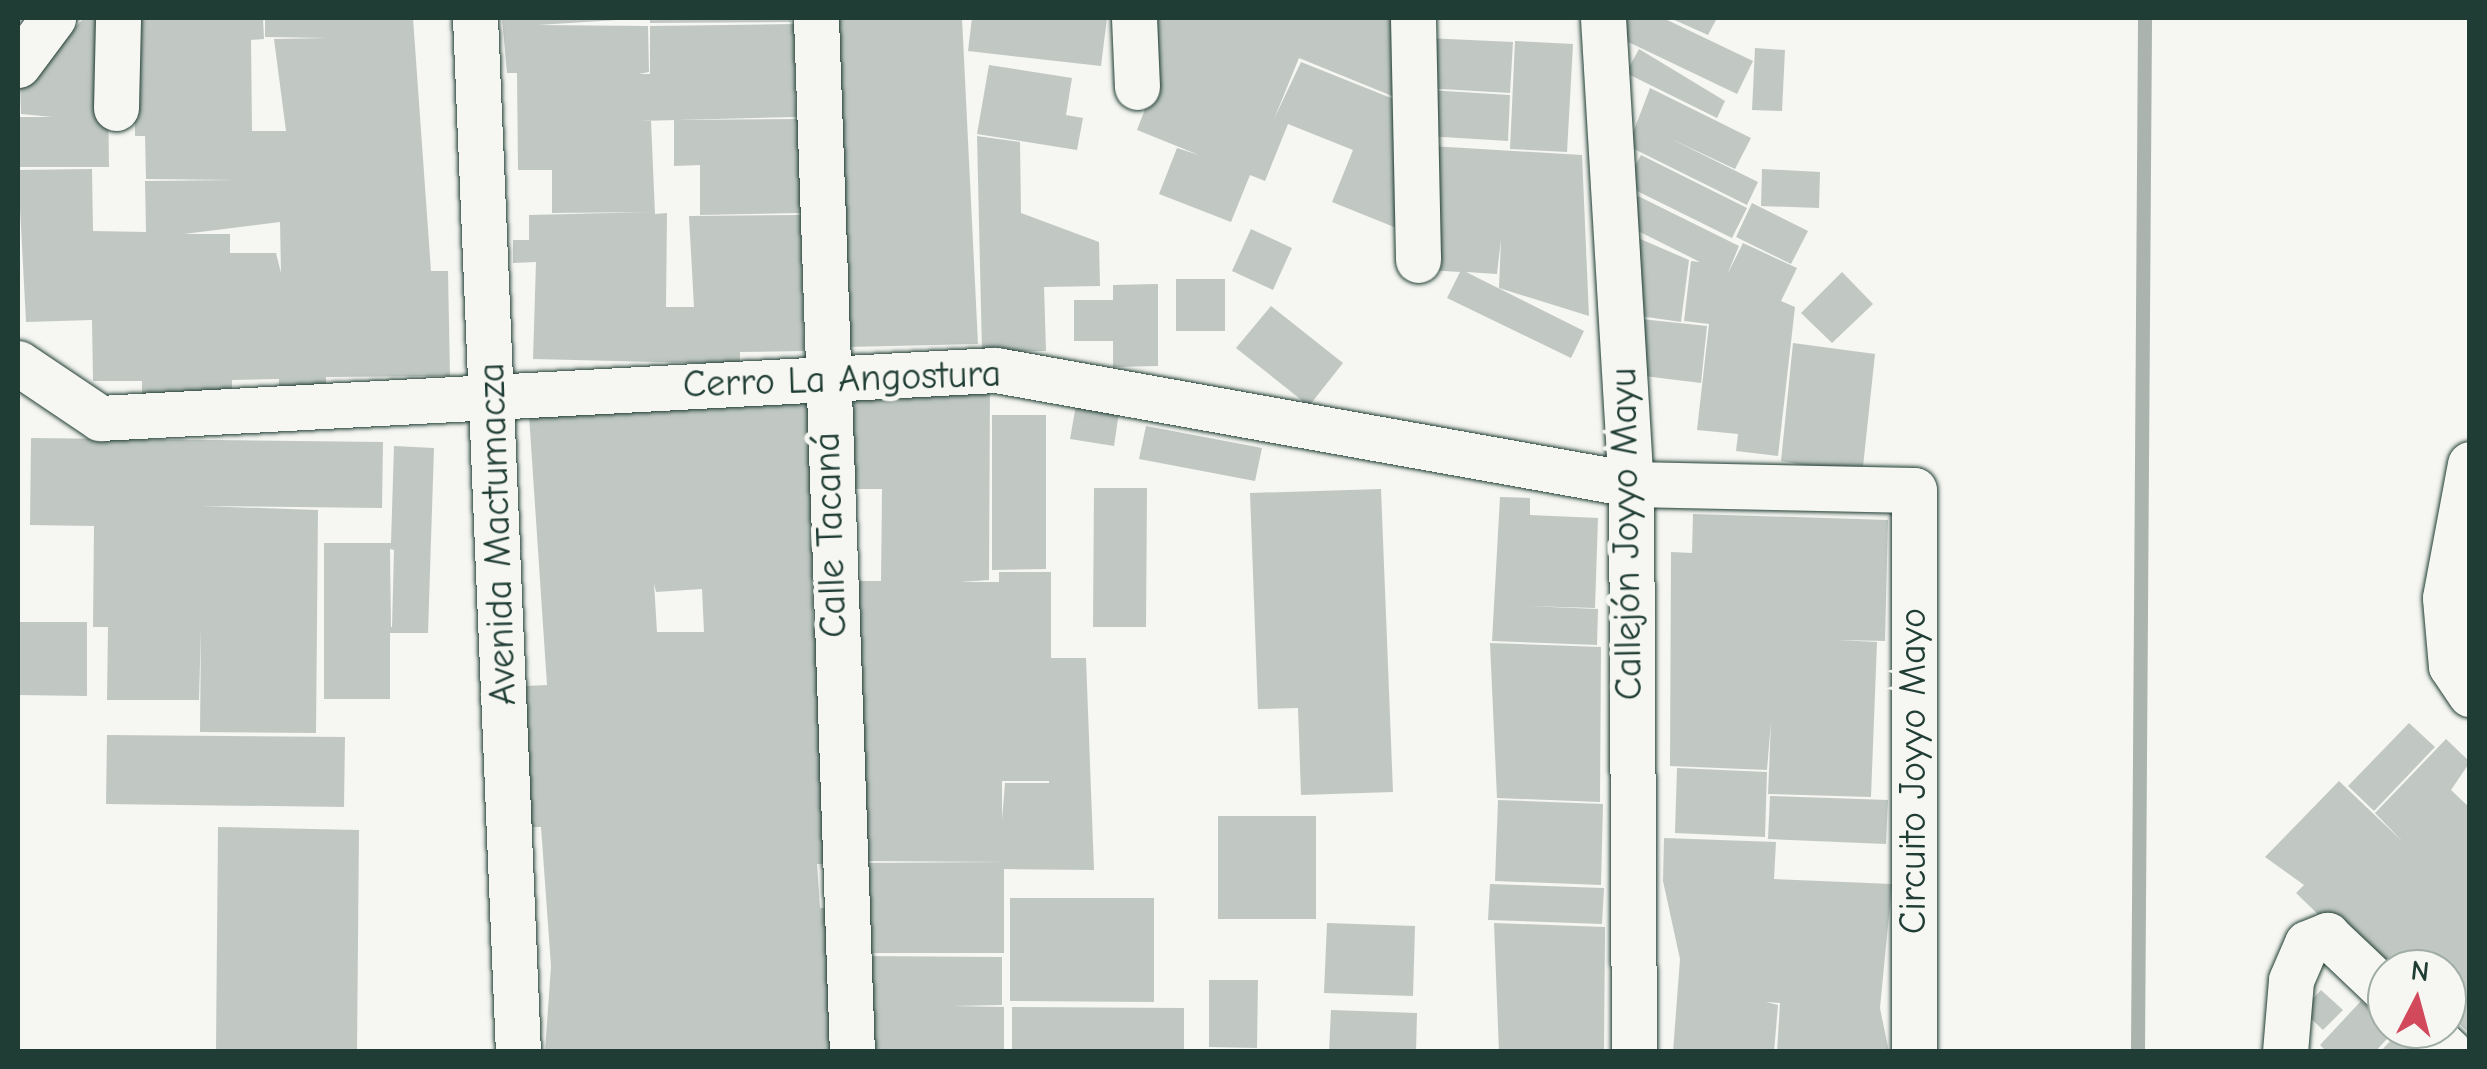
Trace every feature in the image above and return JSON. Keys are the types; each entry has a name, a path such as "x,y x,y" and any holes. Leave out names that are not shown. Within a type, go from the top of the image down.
{"street":[{"path":"18,65 53,18"},
{"path":"116,108 118,18"},
{"name":"Avenida Mactumacza","path":"475,18 518,1052"},
{"name":"Calle Tacaná","path":"816,18 824,373 852,1052"},
{"path":"1134,18 1137,86"},
{"path":"1412,18 1418,260"},
{"name":"Callejón Joyyo Mayu","path":"1603,18 1630,484 1634,1052"},
{"name":"Cerro La Angostura","path":"18,362 100,418 492,400 824,373 996,370 1630,484 1914,490"},
{"path":"2460,681 2444,598 2470,464"},
{"name":"Circuito Joyyo Mayo","path":"1914,490 1914,1052"},
{"path":"2285,1052 2290,980 2307,943 2328,935 2367,973"}],"building":[{"path":"84,18 107,18 109,167 18,167 18,117 52,117 21,114 20,86"},
{"path":"134,18 263,18 264,39 251,40 252,131 286,131 274,39 328,38 265,37 265,18 413,18 431,271 448,271 450,376 326,377 326,395 279,395 279,379 232,380 232,392 142,394 142,381 93,381 92,320 26,322 18,170 92,169 93,231 146,232 145,181 236,180 146,179 145,136 135,136","holes":["280,222 281,273 276,253 230,253 230,234 184,234"]},
{"path":"502,18 649,18 538,25 648,26 649,72 639,74 650,74 650,26 794,24 796,117 639,121 651,121 655,214 667,213 666,307 694,307 689,216 801,215 804,351 740,352 740,364 533,359 536,262 513,263 513,240 529,240 529,215 650,212 552,213 552,170 518,170 517,73 507,73"},
{"path":"650,18 791,18 791,22 650,23"},
{"path":"834,18 962,18 978,344 847,347"},
{"path":"972,18 1107,18 1101,66 968,51"},
{"path":"1157,18 1403,18 1402,100 1299,58 1274,119 1301,62 1401,102 1399,229 1332,202 1353,150 1288,124 1265,181 1250,175 1231,222 1159,194 1177,148 1199,155 1137,130 1159,73"},
{"path":"1623,18 1663,18 1753,61 1737,94 1622,39"},
{"path":"1670,18 1717,18 1708,35"},
{"path":"1427,38 1513,42 1510,93 1424,88"},
{"path":"1515,41 1573,44 1567,152 1510,149"},
{"path":"1755,48 1785,50 1782,111 1752,110"},
{"path":"1639,49 1725,101 1717,118 1626,73"},
{"path":"989,65 1072,78 1066,115 1083,118 1077,150 977,134"},
{"path":"1650,88 1751,138 1735,169 1669,138 1758,182 1747,205 1628,146"},
{"path":"1428,90 1510,95 1508,141 1426,136"},
{"path":"799,119 801,213 700,215 700,165 674,166 674,120"},
{"path":"977,136 1020,142 1021,213 1099,242 1100,286 1044,287 1046,351 982,352"},
{"path":"1431,146 1582,155 1589,316 1499,288 1501,239 1497,274 1466,272 1584,331 1571,358 1447,298 1460,272 1429,270"},
{"path":"1641,155 1747,208 1732,238 1625,185"},
{"path":"1762,169 1820,172 1819,208 1761,206"},
{"path":"1638,196 1739,246 1727,275 1743,243 1797,268 1781,301 1795,307 1778,456 1736,451 1738,434 1697,430 1709,324 1684,321 1691,261 1700,262 1624,224"},
{"path":"1752,203 1808,231 1791,264 1736,237"},
{"path":"1251,229 1292,248 1273,290 1232,271"},
{"path":"1638,238 1689,260 1681,322 1640,316"},
{"path":"1842,272 1873,304 1832,343 1801,313"},
{"path":"1176,279 1225,279 1225,331 1176,331"},
{"path":"1158,284 1158,366 1113,367 1113,341 1074,341 1074,300 1113,300 1113,285"},
{"path":"1271,306 1343,363 1309,406 1236,348"},
{"path":"1641,319 1707,326 1701,383 1636,375"},
{"path":"1793,343 1875,354 1862,476 1781,461"},
{"path":"855,386 990,387 989,580 960,582 999,582 999,572 1051,572 1051,658 1086,658 1094,870 1004,869 1004,953 860,953 859,863 1005,862 862,861 847,581 881,581 882,489 846,489","holes":["1002,781 1049,781 1005,783 1002,820"]},
{"path":"810,388 813,627 830,626 828,864 817,864 820,908 829,908 835,1052 545,1052 551,966 541,827 531,827 526,686 547,685 528,400","holes":["654,583 656,592 702,589 704,632 657,632"]},
{"path":"1076,405 1119,412 1114,446 1070,439"},
{"path":"992,415 1046,415 1046,569 992,570"},
{"path":"1146,426 1262,448 1255,481 1139,459"},
{"path":"31,438 383,442 382,508 201,506 318,510 316,733 200,732 201,628 199,700 107,700 108,627 93,627 94,526 30,525"},
{"path":"394,446 434,448 428,633 390,633 390,699 324,699 324,543 391,543","holes":["390,549 394,550 392,627 391,627"]},
{"path":"1094,488 1147,488 1146,627 1093,627"},
{"path":"1381,489 1393,792 1301,795 1298,708 1258,709 1250,493"},
{"path":"1500,497 1530,498 1530,515 1598,518 1595,608 1526,606 1598,609 1597,645 1492,641"},
{"path":"1693,514 1888,520 1885,641 1838,640 1877,642 1871,797 1768,794 1771,722 1767,770 1670,766 1671,552 1692,553"},
{"path":"18,622 87,622 87,696 18,695"},
{"path":"1490,643 1601,647 1600,802 1497,798"},
{"path":"2409,723 2435,747 2374,811 2348,786"},
{"path":"107,735 345,737 344,807 106,804"},
{"path":"2446,739 2470,762 2451,790 2470,808 2470,1034 2467,949 2367,949 2367,955 2353,948 2296,893 2304,885 2265,857 2339,781 2403,842 2375,813"},
{"path":"1677,768 1767,772 1765,837 1675,833"},
{"path":"1770,796 1888,800 1886,844 1768,839"},
{"path":"1498,800 1603,804 1601,885 1495,881"},
{"path":"1218,816 1316,816 1316,919 1218,919"},
{"path":"218,827 359,830 357,1051 216,1049"},
{"path":"1664,838 1776,842 1774,879 1892,884 1880,1008 1889,1052 1777,1052 1780,1003 1766,1002 1778,1005 1774,1052 1673,1052 1680,959 1663,881"},
{"path":"1490,884 1604,888 1602,924 1488,920"},
{"path":"1010,898 1154,898 1154,1002 1010,1001"},
{"path":"1327,923 1415,926 1413,996 1324,993"},
{"path":"1494,923 1605,927 1604,1052 1499,1052"},
{"path":"859,956 1002,957 1002,1005 952,1006 1004,1007 1004,1052 861,1052"},
{"path":"1209,980 1258,980 1257,1048 1209,1047"},
{"path":"2321,990 2343,1010 2323,1030 2302,1010"},
{"path":"2361,1001 2367,1006 2367,1049 2378,1049 2375,1052 2327,1052 2320,1045"},
{"path":"1012,1007 1184,1008 1184,1052 1012,1052"},
{"path":"1331,1010 1417,1013 1416,1052 1329,1052"},
{"path":"2410,1049 2413,1052 2380,1052"}],"waterway":[{"path":"2138,1052 2145,18"}]}
